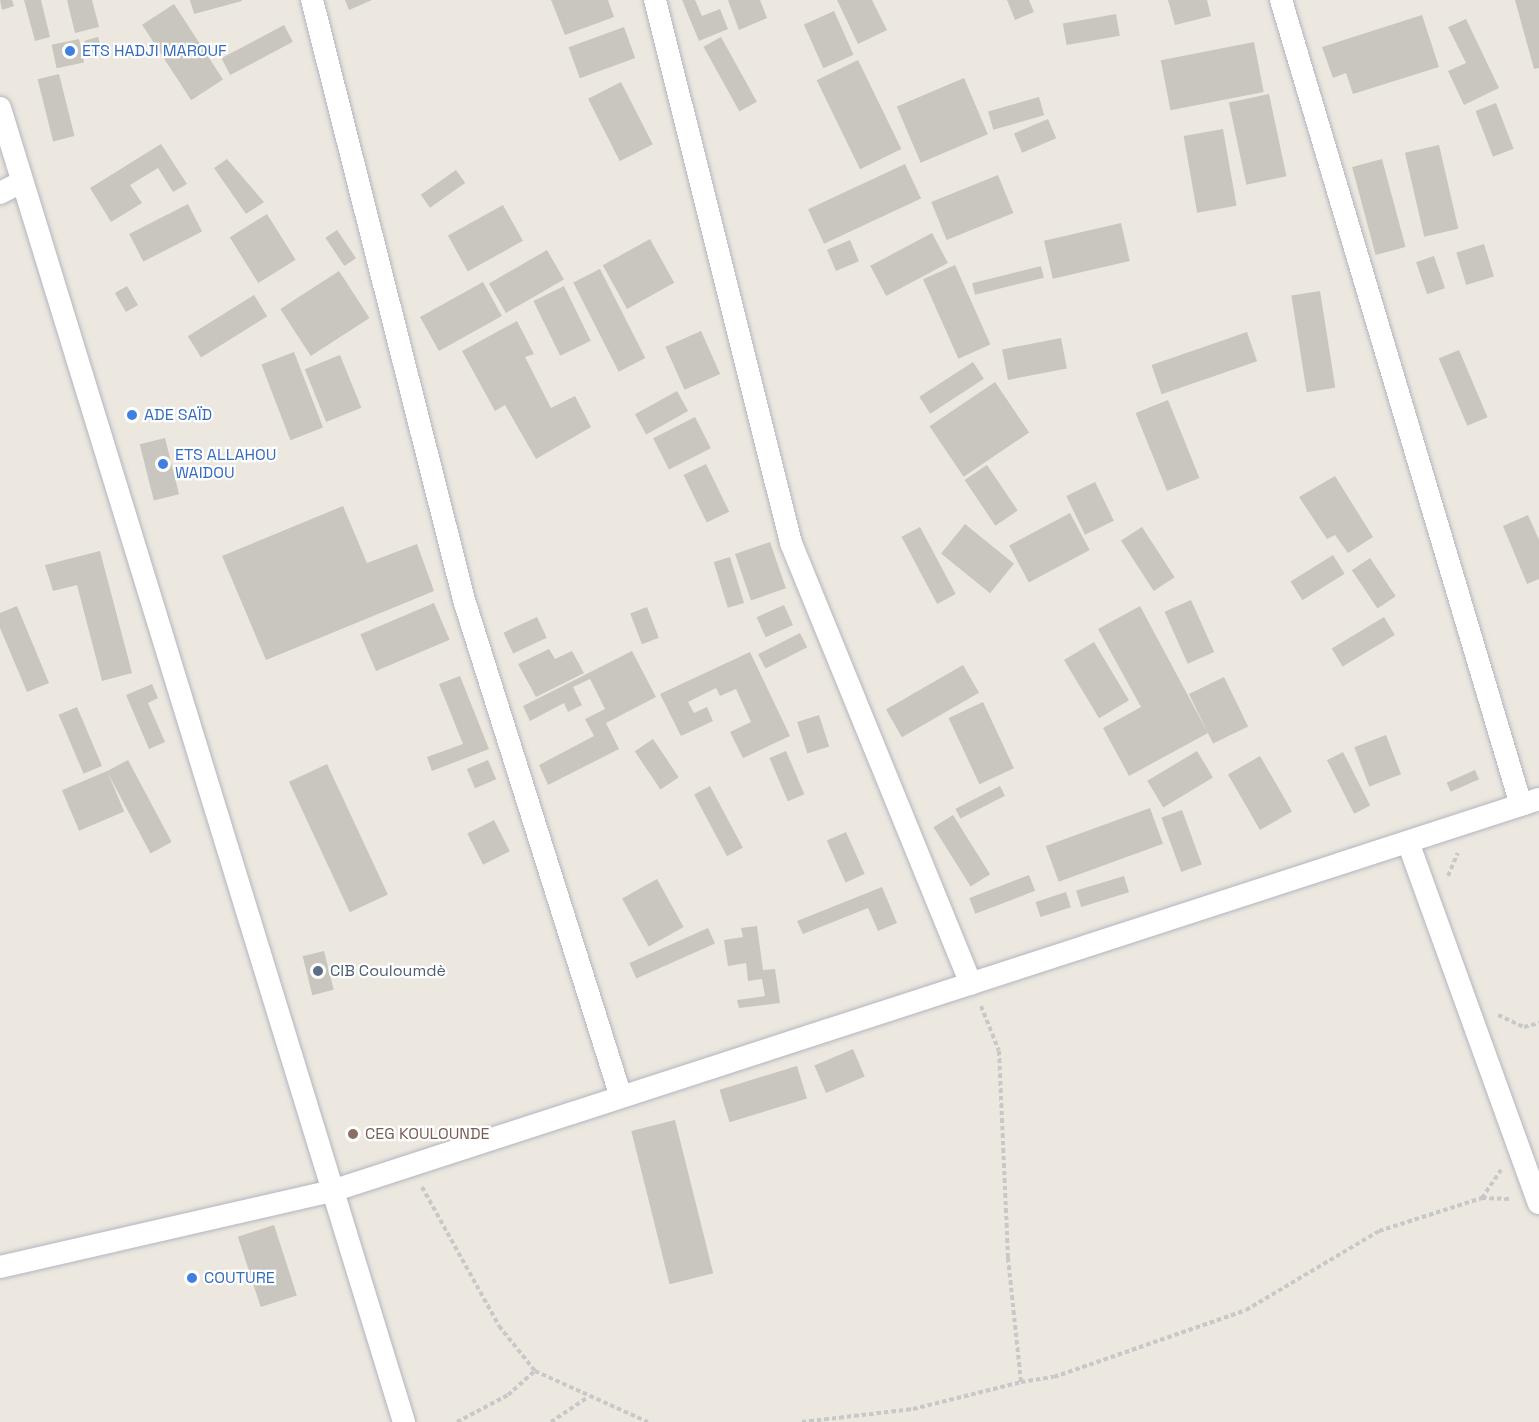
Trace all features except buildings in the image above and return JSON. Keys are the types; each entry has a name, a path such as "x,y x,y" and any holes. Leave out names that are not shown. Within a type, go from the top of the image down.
{"street":[{"path":"312,0 464,600 621,1097"},
{"path":"655,0 791,543 971,984"},
{"path":"0,1267 332,1191 1530,802 1281,0"},
{"path":"0,108 10,188 404,1422"},
{"path":"1408,842 1539,1202"}],"path":[{"path":"1433,911 1471,822"},
{"path":"971,984 999,1051 1008,1258 1021,1382"},
{"path":"411,1165 499,1326 535,1371 588,1397 648,1422"},
{"path":"802,1422 913,1409 1021,1382 1054,1377 1246,1310 1379,1231 1482,1198 1539,1202"},
{"path":"457,1422 508,1395 535,1371"},
{"path":"551,1422 588,1397"}],"place":[{"name":"ETS HADJI MAROUF","path":"70,51"},
{"name":"ADE SAÏD","path":"132,415"},
{"name":"ETS ALLAHOU WAIDOU","path":"163,464"},
{"name":"CIB Couloumdè","path":"318,971"},
{"name":"CEG KOULOUNDE","path":"353,1134"},
{"name":"COUTURE","path":"192,1278"}]}
